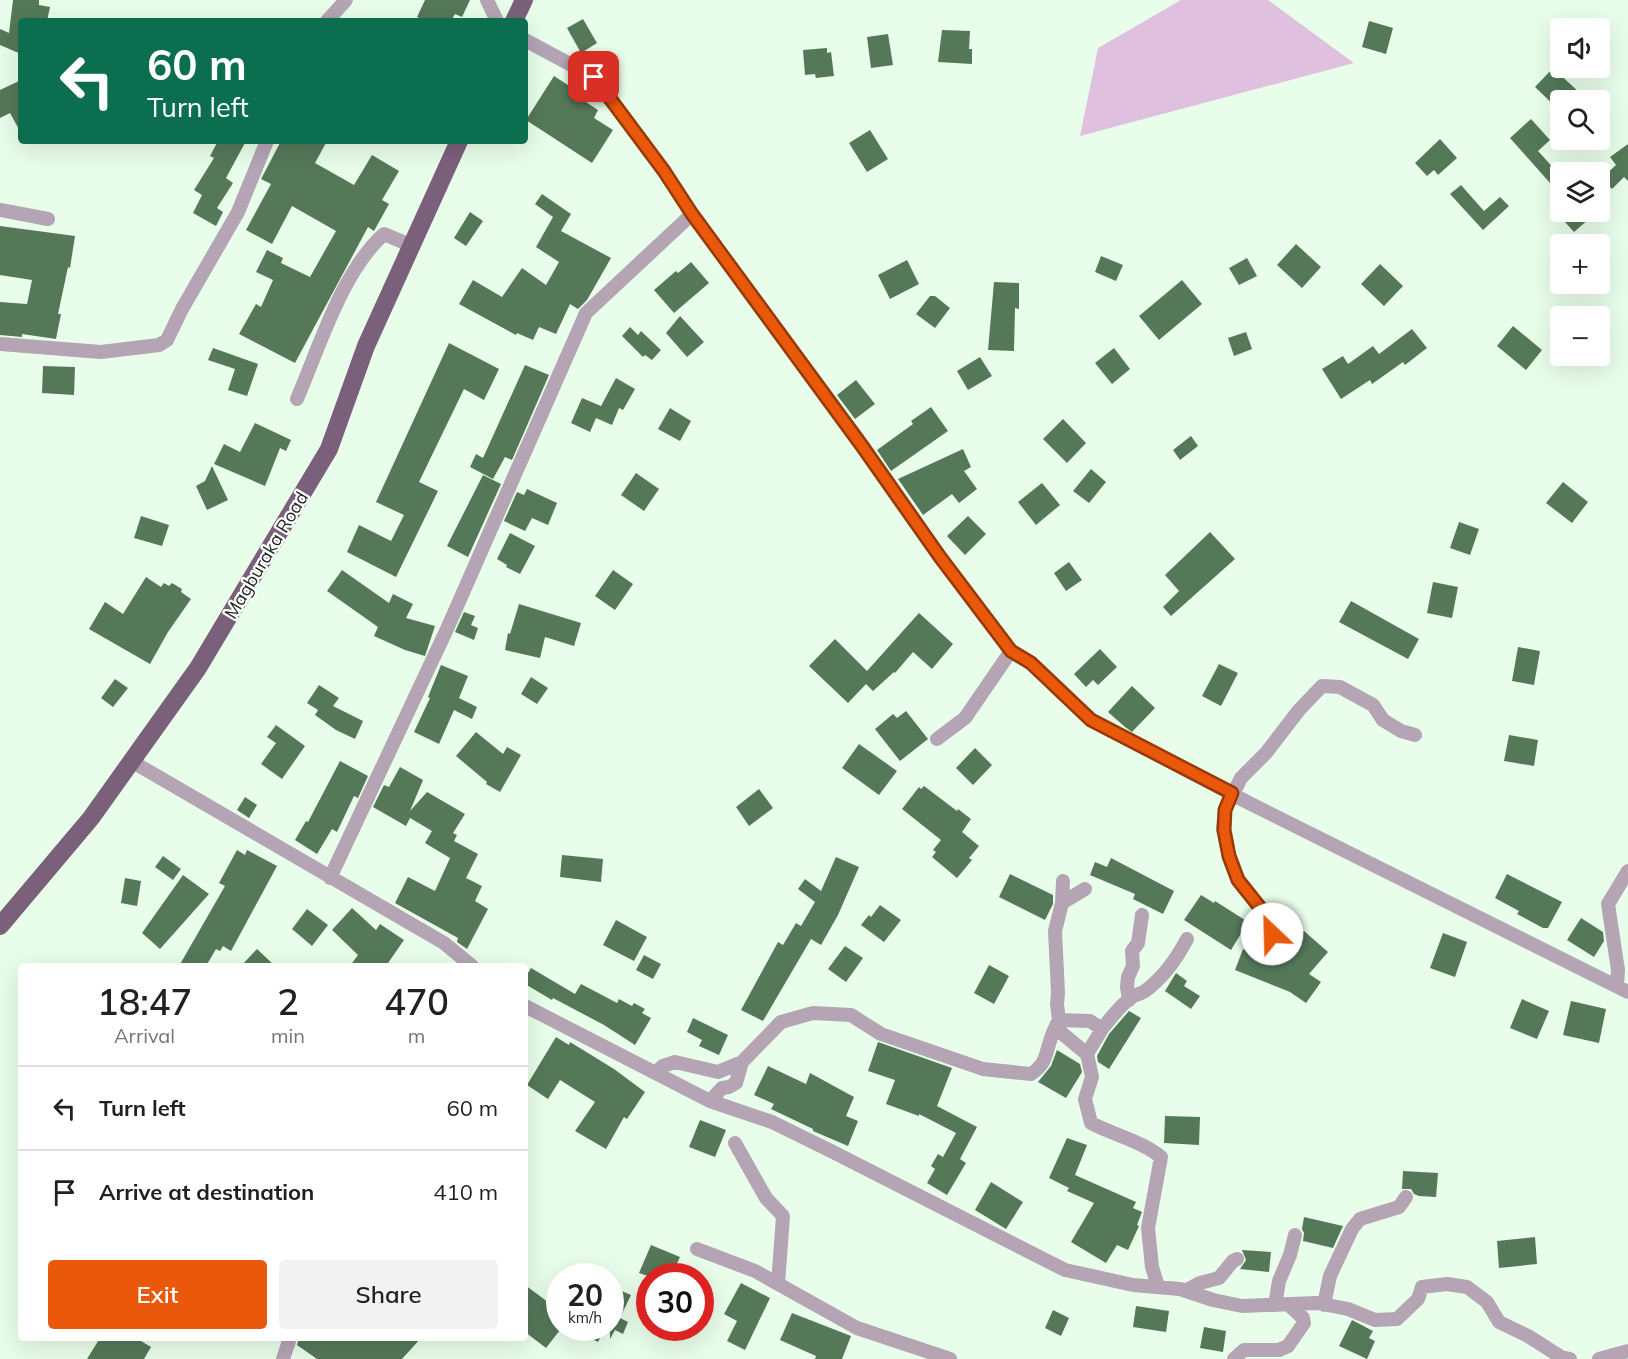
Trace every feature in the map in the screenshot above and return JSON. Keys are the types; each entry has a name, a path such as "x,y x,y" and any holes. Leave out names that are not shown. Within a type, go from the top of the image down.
{"main road":[{"path":"515,18 524,0"},
{"name":"Magburaka Road","path":"0,926 91,818 198,668 329,450 366,346 458,144"}],"street":[{"path":"330,18 346,0"},
{"path":"487,0 496,18"},
{"path":"528,42 594,77 664,171 692,214 855,436 940,557 1011,651 1031,663 1091,720 1623,989"},
{"path":"0,344 101,351 159,345 167,340 238,212 266,144"},
{"path":"0,210 48,219"},
{"path":"330,878 447,629 586,313 692,214"},
{"path":"297,399 340,297 368,250 384,234 410,245"},
{"path":"936,739 964,718 1011,651"},
{"path":"1272,934 1262,910 1238,880 1229,856 1224,830 1225,810 1241,778 1266,753 1292,718 1322,687 1340,687 1373,705 1383,720 1401,731 1415,735"},
{"path":"131,761 444,943 468,963"},
{"path":"1623,989 1608,904 1628,872"},
{"path":"1063,881 1062,903 1055,932 1058,1030 1087,1054 1092,1077 1084,1099 1090,1123 1114,1135 1149,1147 1161,1157 1148,1228 1152,1268 1158,1286"},
{"path":"1062,903 1085,889"},
{"path":"1130,999 1127,987 1128,976 1133,966 1132,951 1138,943 1142,915"},
{"path":"1087,1054 1102,1029 1130,999 1158,980 1187,939"},
{"path":"528,1008 710,1101 772,1122 1065,1270 1133,1285 1158,1286 1185,1291 1242,1306 1324,1305 1348,1309 1375,1320 1397,1319 1418,1299 1422,1287 1447,1284 1467,1287 1486,1302 1499,1322 1528,1336 1562,1357 1570,1359"},
{"path":"655,1073 663,1066 675,1062 718,1072 742,1062 782,1022 813,1013 851,1015 881,1034 983,1069 1031,1074 1041,1067 1059,1020"},
{"path":"1059,1020 1090,1021 1102,1029"},
{"path":"710,1101 722,1088 736,1083 742,1062"},
{"path":"735,1143 766,1198 783,1216 778,1284"},
{"path":"1324,1305 1330,1276 1352,1229 1360,1219 1399,1207 1406,1197"},
{"path":"1282,1305 1279,1281 1290,1255 1295,1235"},
{"path":"697,1250 755,1271 857,1328 950,1359"},
{"path":"1185,1291 1200,1283 1220,1278 1237,1259"},
{"path":"1234,1359 1244,1350 1279,1350 1288,1346 1304,1323 1303,1318 1282,1305"},
{"path":"283,1359 289,1341"},
{"path":"1599,1359 1628,1351"}],"shaded area":[{"path":"1181,0 1268,0 1354,63 1080,136 1098,48"}],"building":[{"path":"13,0 39,0 39,5 50,7 48,18 18,18 18,53 0,45 0,29 9,33"},
{"path":"425,0 470,0 462,17 455,14 453,18 417,17"},
{"path":"583,19 597,43 581,53 567,28"},
{"path":"1369,21 1393,28 1386,54 1362,47"},
{"path":"942,30 970,31 969,49 972,49 972,64 938,62"},
{"path":"888,34 893,65 871,68 867,37"},
{"path":"827,48 827,53 831,52 834,76 816,78 815,74 805,75 803,50"},
{"path":"1550,71 1550,78 1564,78 1577,90 1550,90 1550,101 1535,87"},
{"path":"554,76 588,98 586,102 598,110 594,118 613,130 592,163 528,121 528,117"},
{"path":"18,81 18,128 10,113 0,118 0,90"},
{"path":"1531,119 1550,140 1538,151 1550,164 1550,183 1510,138"},
{"path":"870,130 888,159 867,172 849,143"},
{"path":"1440,139 1457,158 1438,175 1434,170 1427,176 1415,163"},
{"path":"216,144 244,144 226,178 233,183 217,208 223,212 216,226 193,213 202,195 194,190 214,158 210,156"},
{"path":"279,144 325,144 315,163 354,185 372,155 399,171 382,200 389,204 374,231 368,227 295,363 239,334 256,304 261,307 273,280 256,272 267,250 283,258 281,263 310,277 336,231 292,206 272,244 246,230 271,184 261,179"},
{"path":"1628,144 1628,181 1624,177 1612,189 1610,171 1616,165 1610,157"},
{"path":"1461,185 1484,211 1500,197 1509,206 1483,230 1450,194"},
{"path":"542,194 571,214 561,231 611,258 587,300 578,309 570,304 556,334 539,327 533,340 517,333 516,335 459,304 473,280 502,297 522,268 546,285 559,262 536,247 553,217 535,204"},
{"path":"470,212 483,221 466,246 454,238"},
{"path":"1565,222 1586,222 1574,232"},
{"path":"0,226 75,236 70,268 68,267 58,314 61,314 56,339 22,334 22,337 0,335 0,302 27,304 32,280 0,275"},
{"path":"1296,244 1321,267 1302,288 1277,265"},
{"path":"1101,256 1123,265 1116,281 1095,272"},
{"path":"1247,258 1257,276 1239,285 1229,268"},
{"path":"907,260 919,284 890,299 878,275"},
{"path":"691,262 709,283 674,313 654,290 676,271 678,273"},
{"path":"1380,264 1403,286 1384,306 1361,284"},
{"path":"1182,280 1202,304 1159,340 1139,316"},
{"path":"994,282 1019,283 1019,309 1015,308 1014,351 988,350"},
{"path":"930,296 935,296 950,308 935,328 916,314"},
{"path":"680,316 704,342 687,357 666,333"},
{"path":"1513,326 1542,350 1526,370 1497,346"},
{"path":"630,327 638,335 641,331 661,350 652,360 645,355 643,357 622,336"},
{"path":"1412,329 1427,348 1405,365 1403,362 1372,384 1370,380 1341,399 1322,369 1343,356 1348,364 1373,346 1379,354"},
{"path":"1246,332 1252,349 1234,356 1228,338"},
{"path":"449,343 499,369 484,400 464,389 419,482 438,491 396,577 347,552 359,525 391,541 404,515 376,502"},
{"path":"213,348 258,364 247,396 228,390 235,369 208,360"},
{"path":"1114,348 1130,369 1112,384 1095,363"},
{"path":"980,357 992,376 968,390 957,371"},
{"path":"525,365 549,375 512,460 505,457 493,479 470,467 476,454 483,458"},
{"path":"43,366 75,367 74,395 42,393"},
{"path":"616,378 635,389 623,410 619,408 612,425 596,418 590,432 571,423 582,398 601,406"},
{"path":"856,380 875,404 855,419 837,395"},
{"path":"931,407 948,431 891,471 877,450 913,424 911,421"},
{"path":"670,408 691,421 680,441 658,429"},
{"path":"1063,419 1086,443 1067,463 1043,439"},
{"path":"255,423 291,440 286,451 280,448 265,486 214,464 224,444 240,452"},
{"path":"1191,436 1198,446 1180,460 1173,450"},
{"path":"963,449 971,467 964,471 977,489 959,503 952,494 923,515 898,479"},
{"path":"212,466 228,500 207,510 196,486 205,481"},
{"path":"1091,469 1106,482 1089,503 1073,491"},
{"path":"636,473 659,489 644,511 621,495"},
{"path":"483,475 501,484 468,557 447,546"},
{"path":"1563,482 1588,502 1572,523 1546,503"},
{"path":"1042,483 1060,505 1036,525 1018,502"},
{"path":"527,489 557,503 548,525 532,518 525,531 504,521 517,492 524,495"},
{"path":"141,516 169,525 162,546 134,538"},
{"path":"968,516 986,534 965,555 947,536"},
{"path":"1459,522 1479,529 1470,555 1450,548"},
{"path":"1210,532 1235,559 1171,616 1163,607 1179,591 1165,575"},
{"path":"510,533 535,546 520,574 497,559"},
{"path":"1069,562 1082,580 1066,591 1054,573"},
{"path":"342,570 389,603 393,594 413,604 406,618 435,626 425,656 374,636 378,627 327,591"},
{"path":"613,570 633,584 615,610 595,596"},
{"path":"146,577 161,587 164,583 169,586 172,583 182,589 181,592 191,599 168,632 150,664 89,629 105,602 123,614"},
{"path":"1433,582 1458,587 1452,618 1427,613"},
{"path":"1351,601 1419,639 1408,659 1339,622"},
{"path":"519,604 581,623 574,646 545,637 540,658 505,650 508,633 510,634"},
{"path":"464,612 475,616 471,625 478,628 474,640 455,632"},
{"path":"919,613 953,644 932,669 913,652 895,673 873,691 866,684 848,703 809,666 835,639 867,671"},
{"path":"1518,647 1540,651 1534,685 1512,681"},
{"path":"1100,649 1117,667 1098,685 1093,680 1086,687 1074,674"},
{"path":"1219,664 1238,673 1221,706 1202,696"},
{"path":"441,665 468,676 459,698 477,707 472,719 454,710 439,744 414,732 430,698 428,697"},
{"path":"531,677 548,688 537,704 521,694"},
{"path":"115,679 128,688 113,707 101,698"},
{"path":"319,685 339,698 333,706 363,721 355,739 336,730 315,715 318,710 307,703"},
{"path":"1132,686 1155,708 1132,732 1108,712"},
{"path":"906,711 928,739 900,761 875,729 893,714 897,718"},
{"path":"276,725 305,746 282,779 261,764 276,743 267,737"},
{"path":"476,732 503,754 507,747 521,755 500,792 486,784 487,782 456,756"},
{"path":"1509,735 1538,740 1534,766 1504,761"},
{"path":"859,744 897,771 879,795 842,768"},
{"path":"975,748 992,765 973,785 956,768"},
{"path":"340,761 368,776 358,798 354,796 337,832 332,829 317,854 295,840 306,821 308,822"},
{"path":"400,767 423,780 410,811 427,792 465,814 453,833 457,835 454,841 478,854 466,878 482,886 475,901 488,909 467,949 457,942 458,938 395,903 408,877 435,891 450,858 425,843 432,831 410,818 406,826 373,807 384,785 389,787"},
{"path":"924,786 971,819 962,832 979,846 969,858 972,860 957,878 932,857 936,852 933,850 941,840 902,809 919,787 921,789"},
{"path":"759,789 773,808 749,826 736,807"},
{"path":"245,797 257,805 249,818 237,810"},
{"path":"237,850 245,855 247,850 277,866 231,951 223,946 220,951 216,949 208,963 181,963 225,886 219,883"},
{"path":"562,855 603,859 601,882 560,877"},
{"path":"163,856 181,869 173,880 155,867"},
{"path":"836,857 859,867 838,915 821,945 811,939 763,1021 741,1010 778,942 783,945 796,923 801,926 815,902 798,889 805,879 821,891"},
{"path":"1111,858 1174,891 1163,914 1133,899 1135,894 1090,875 1095,862 1107,867"},
{"path":"1010,874 1053,895 1053,904 1045,920 999,897"},
{"path":"1507,874 1562,902 1548,928 1543,928 1517,914 1519,911 1495,898"},
{"path":"183,875 209,894 160,949 142,933"},
{"path":"125,878 141,881 137,906 121,903"},
{"path":"1201,895 1248,922 1231,950 1184,920"},
{"path":"880,905 901,920 884,942 861,925"},
{"path":"352,908 376,930 380,924 404,940 388,963 352,963 358,955 332,930"},
{"path":"307,909 328,925 312,946 292,929"},
{"path":"1581,918 1603,932 1604,941 1594,957 1567,940"},
{"path":"616,920 647,937 634,961 603,945"},
{"path":"1304,931 1328,952 1309,974 1321,982 1306,1003 1290,992 1235,970 1243,949 1276,963"},
{"path":"1443,933 1467,942 1455,977 1430,968"},
{"path":"845,946 863,958 846,982 828,969"},
{"path":"257,949 272,963 244,963"},
{"path":"644,955 661,964 653,979 636,970"},
{"path":"989,965 1009,976 994,1004 974,993"},
{"path":"531,968 575,994 581,984 617,1003 619,999 632,1006 634,1003 645,1009 642,1013 651,1018 635,1045 604,1025 528,986 528,973"},
{"path":"1176,973 1187,981 1184,986 1200,996 1191,1009 1165,991"},
{"path":"1522,999 1549,1011 1537,1039 1510,1028"},
{"path":"1571,1001 1606,1009 1599,1043 1563,1035"},
{"path":"1129,1011 1141,1018 1109,1069 1098,1062 1097,1056 1109,1034"},
{"path":"693,1018 728,1035 719,1055 699,1046 702,1040 687,1032"},
{"path":"556,1037 569,1045 570,1042 614,1069 645,1092 627,1119 624,1117 606,1149 575,1131 595,1102 560,1080 548,1099 528,1086"},
{"path":"878,1042 952,1068 937,1106 977,1127 960,1159 966,1163 947,1195 927,1183 935,1169 931,1166 938,1154 943,1157 956,1133 919,1114 919,1116 886,1104 895,1080 868,1071"},
{"path":"1057,1050 1080,1064 1082,1072 1066,1098 1038,1082 1051,1066"},
{"path":"768,1066 806,1084 810,1073 854,1097 846,1116 858,1121 848,1146 771,1109 774,1104 754,1095"},
{"path":"1165,1116 1200,1117 1199,1145 1164,1143"},
{"path":"700,1120 726,1130 715,1157 689,1147"},
{"path":"1067,1138 1087,1145 1075,1175 1136,1202 1133,1208 1142,1212 1137,1225 1139,1226 1128,1250 1117,1245 1106,1263 1071,1242 1094,1203 1067,1191 1069,1188 1049,1178"},
{"path":"1403,1171 1438,1173 1436,1197 1419,1196 1411,1189 1402,1189"},
{"path":"991,1182 1023,1202 1006,1229 975,1210"},
{"path":"1304,1217 1343,1226 1333,1248 1303,1241"},
{"path":"1535,1237 1537,1264 1499,1268 1497,1241"},
{"path":"651,1245 680,1257 677,1263 643,1263"},
{"path":"1242,1250 1271,1252 1269,1272 1240,1269 1246,1260"},
{"path":"741,1283 770,1298 745,1350 727,1341 737,1321 724,1314"},
{"path":"528,1287 546,1301 546,1341 551,1341 546,1348 528,1334"},
{"path":"624,1292 631,1295 624,1310"},
{"path":"1136,1306 1169,1311 1166,1332 1133,1327"},
{"path":"1053,1310 1069,1318 1061,1336 1045,1328"},
{"path":"792,1313 851,1336 842,1359 815,1359 816,1356 780,1340"},
{"path":"624,1320 628,1322 624,1332"},
{"path":"1352,1320 1373,1331 1369,1338 1375,1341 1367,1359 1339,1346"},
{"path":"1204,1327 1226,1331 1223,1352 1200,1348"},
{"path":"98,1341 141,1341 151,1347 144,1359 87,1359"},
{"path":"298,1341 418,1341 402,1359 317,1359 297,1345"}],"route":[{"path":"594,77 664,171 692,214 862,446 940,557 1011,651 1031,663 1091,720 1232,793 1225,810 1224,830 1229,856 1238,880 1262,910 1272,934"}]}
